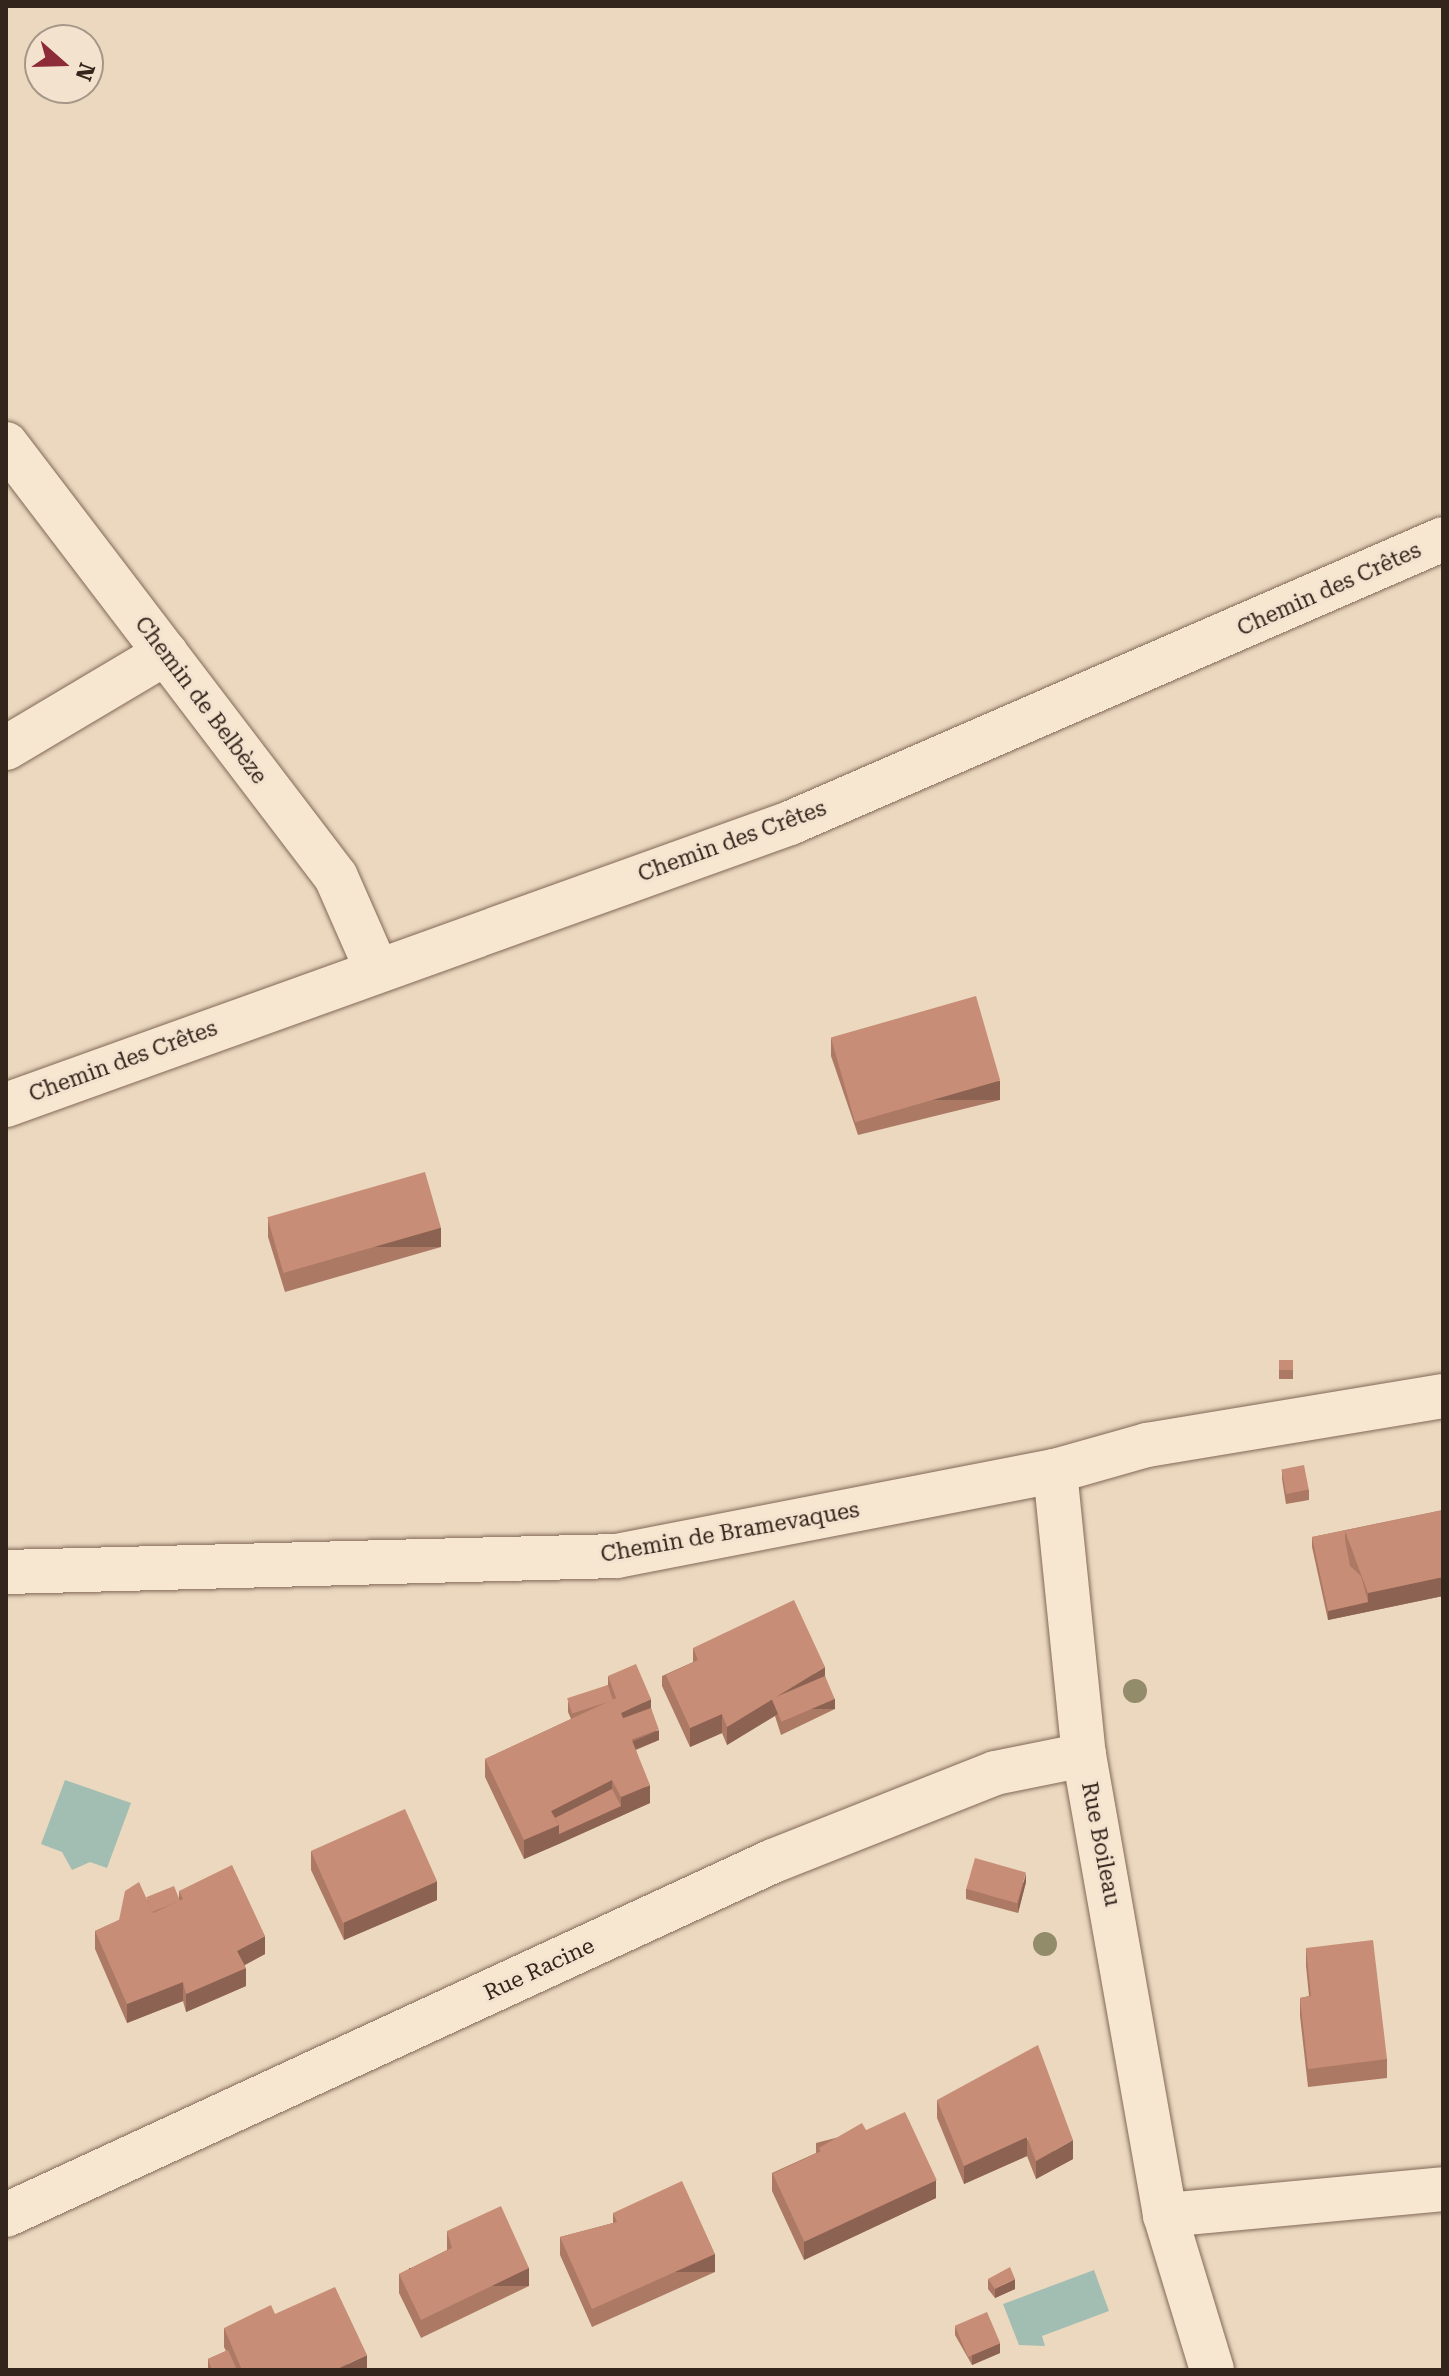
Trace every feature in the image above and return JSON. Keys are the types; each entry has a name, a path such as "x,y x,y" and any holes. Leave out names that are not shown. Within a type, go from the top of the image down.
{"street":[{"name":"Chemin de Belbèze","path":"6,444 336,877 376,968"},
{"name":"Chemin des Crêtes","path":"6,1105 376,968 790,823 1443,539"},
{"path":"6,748 166,653"},
{"name":"Chemin de Bramevaques","path":"6,1572 617,1556 1055,1471 1147,1445 1443,1396"},
{"name":"Rue Boileau","path":"1055,1471 1084,1755 1165,2215 1212,2370"},
{"name":"Rue Racine","path":"6,2215 773,1861 995,1773 1084,1755"},
{"path":"1165,2215 1443,2189"}],"shaded area":[{"path":"65,1780 131,1803 107,1868 90,1862 72,1870 62,1852 41,1844"},
{"path":"1094,2270 1109,2311 1042,2336 1045,2346 1019,2345 1003,2304"}],"building":[{"path":"976,996 1000,1081 855,1122 831,1038"},
{"path":"425,1172 441,1228 283,1273 267,1217"},
{"path":"1279,1360 1293,1360 1293,1370 1279,1370"},
{"path":"1304,1465 1309,1490 1286,1494 1281,1469"},
{"path":"1443,1510 1443,1577 1368,1593 1345,1531"},
{"path":"1423,1514 1345,1531 1350,1566 1361,1576 1368,1602 1328,1611 1312,1537"},
{"path":"794,1600 825,1667 727,1727 722,1714 690,1728 666,1675 698,1660 693,1648"},
{"path":"636,1664 651,1699 621,1713 650,1785 621,1797 612,1780 551,1811 559,1825 524,1840 485,1759 616,1698 608,1676"},
{"path":"825,1676 835,1699 781,1722 772,1699"},
{"path":"608,1685 613,1700 572,1714 567,1698"},
{"path":"651,1708 659,1730 631,1740 623,1718"},
{"path":"612,1789 621,1806 559,1834 555,1818"},
{"path":"405,1809 437,1881 343,1923 311,1851"},
{"path":"975,1858 1026,1873 1017,1903 966,1889"},
{"path":"232,1865 265,1936 237,1951 246,1968 186,1994 183,1982 127,2004 95,1931 119,1920 125,1891 139,1882 153,1913 183,1899 179,1891"},
{"path":"174,1886 180,1901 152,1912 146,1897"},
{"path":"1373,1940 1387,2059 1308,2069 1300,1998 1311,1996 1306,1948"},
{"path":"1038,2045 1073,2140 1036,2161 1027,2137 964,2166 937,2100"},
{"path":"905,2112 937,2180 804,2242 773,2174"},
{"path":"862,2123 866,2130 823,2155 819,2148"},
{"path":"682,2181 715,2254 592,2309 560,2237 617,2222 613,2213"},
{"path":"501,2206 529,2268 421,2320 399,2274 452,2248 447,2231"},
{"path":"1010,2267 1015,2279 995,2289 988,2279"},
{"path":"335,2287 367,2355 335,2370 242,2370 224,2328 271,2305 275,2314"},
{"path":"987,2312 1000,2343 968,2357 955,2326"},
{"path":"228,2350 237,2370 212,2370 208,2359"}]}
